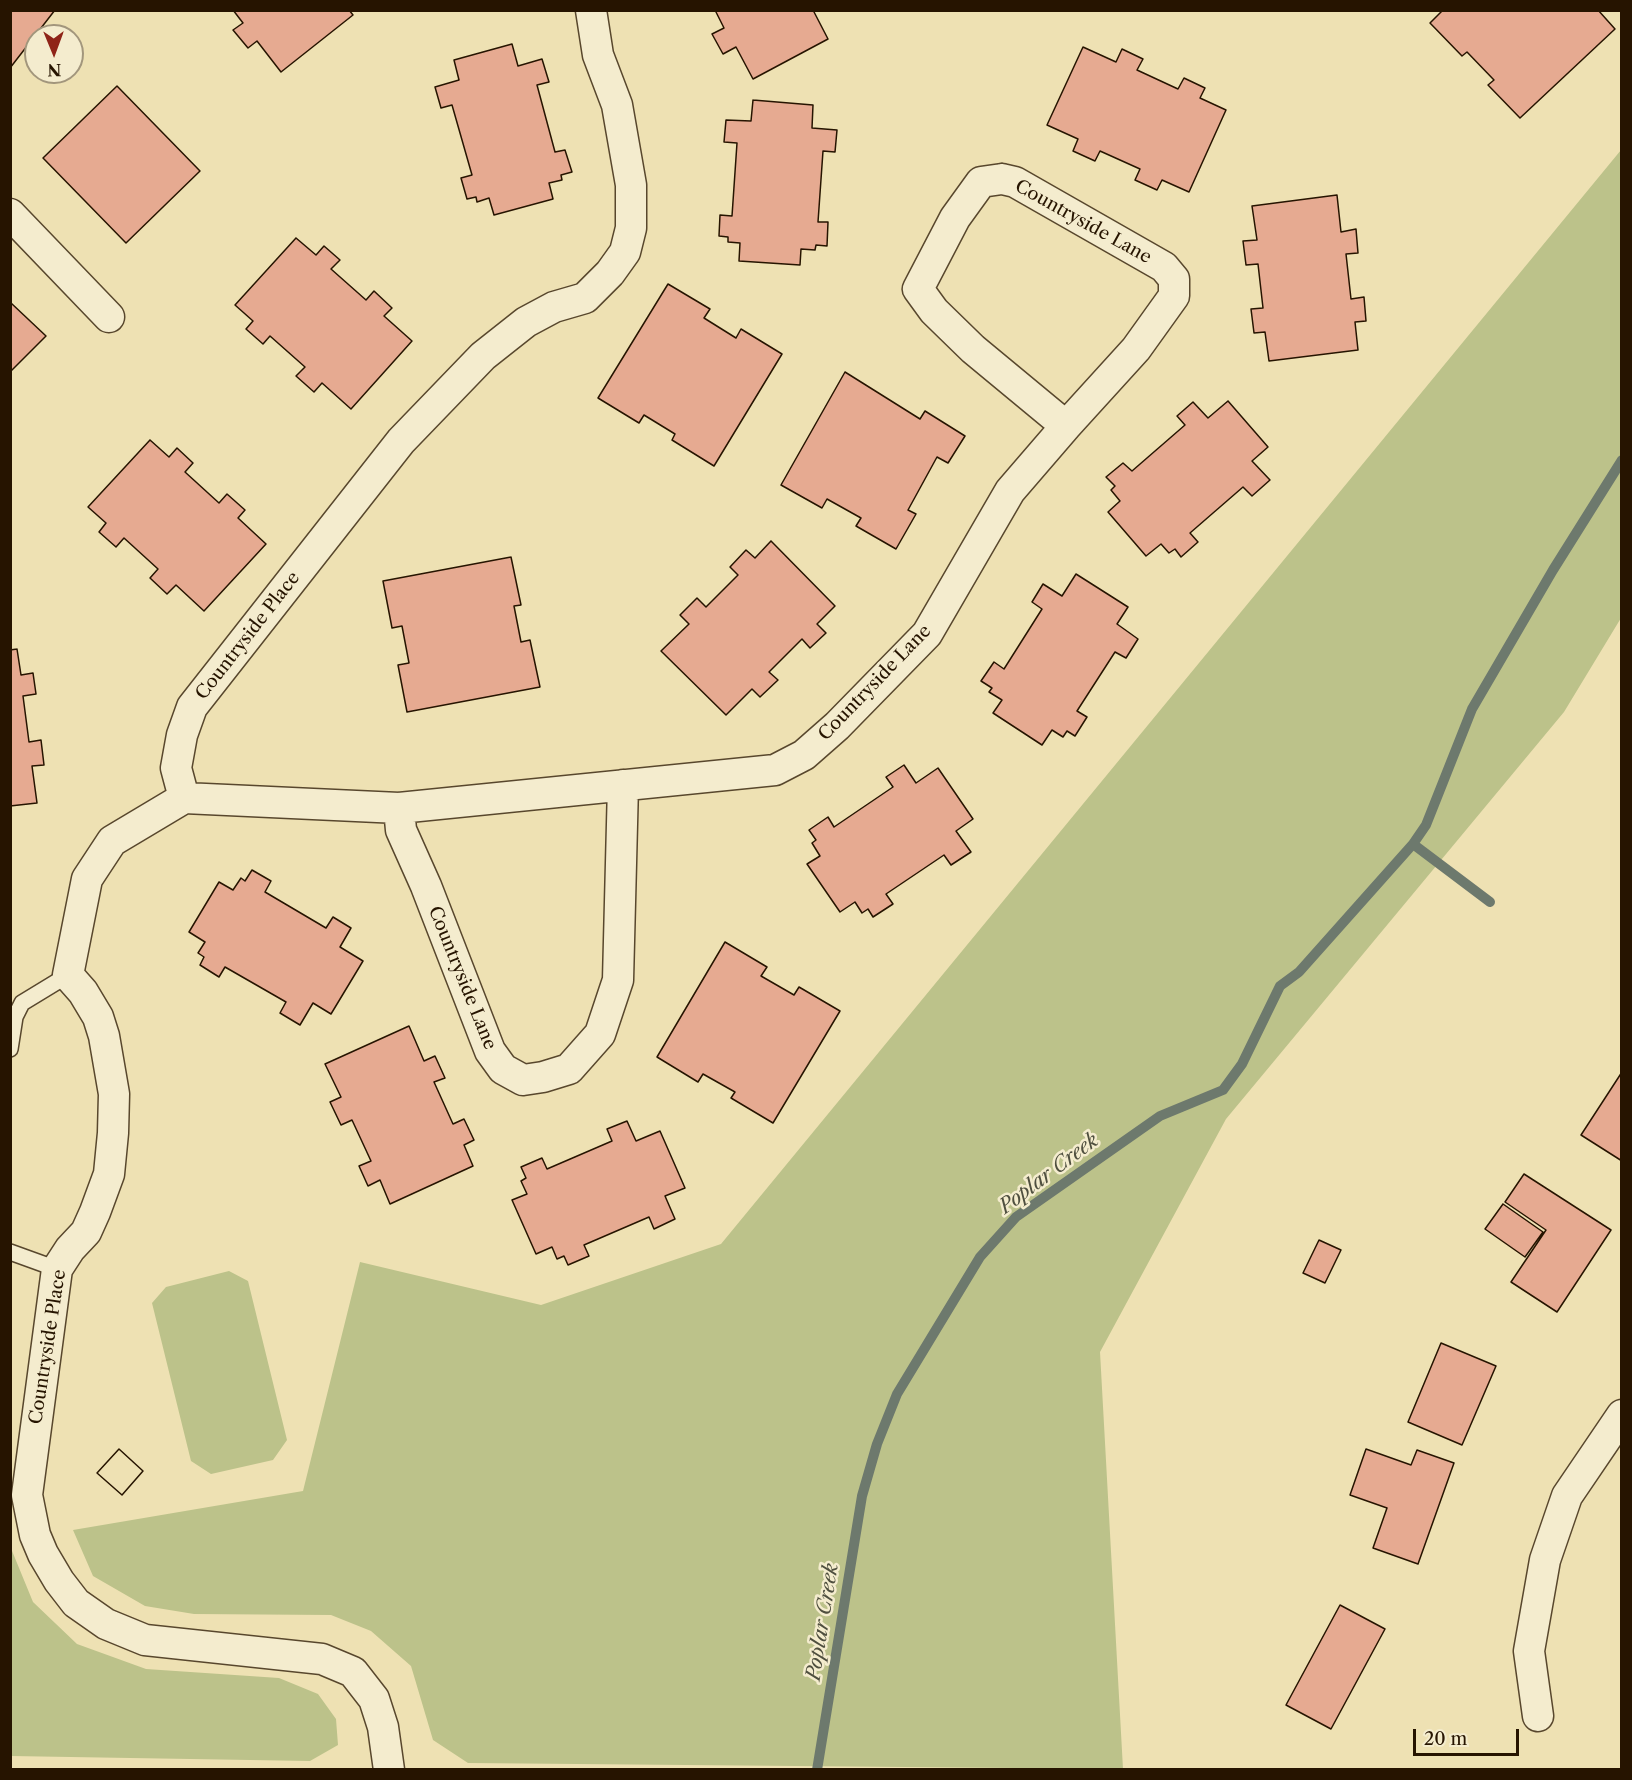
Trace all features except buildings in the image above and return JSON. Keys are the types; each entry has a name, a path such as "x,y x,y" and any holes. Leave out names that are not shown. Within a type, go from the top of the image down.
{"street":[{"name":"Countryside Place","path":"184,798 176,768 182,735 192,707 401,441 483,356 526,322 554,307 585,298 610,273 625,252 631,228 632,185 617,105 598,55 591,10"},
{"name":"Countryside Lane","path":"184,798 399,808 775,770 804,755 837,726 927,634 1010,491 1136,349 1174,296 1174,279 1164,267 1015,183 1002,179 981,182 955,218 918,290 934,311 973,349 1066,426"},
{"path":"10,214 109,317"},
{"name":"Countryside Lane","path":"399,808 401,830 426,886 490,1051 502,1069 523,1080 570,1069 600,1034 618,980 623,785"},
{"path":"68,975 87,879 112,841 184,798"},
{"name":"Countryside Place","path":"68,975 83,992 101,1026 114,1094 113,1133 109,1174 95,1212 86,1232 70,1249 57,1269 27,1495 35,1535 58,1581 76,1603 106,1624 145,1640 322,1659 353,1672 374,1699 383,1727 389,1770"},
{"path":"1538,1716 1529,1651 1545,1560 1567,1496 1622,1415"}],"lane":[{"path":"10,1049 15,1017 22,1003 68,975"},
{"path":"10,1252 57,1269"}],"green space":[{"path":"1621,150 1621,618 1564,712 1226,1119 1100,1352 1123,1769 468,1763 433,1740 411,1666 371,1631 331,1615 194,1614 145,1606 93,1576 73,1530 303,1491 360,1262 541,1305 721,1244"},
{"path":"229,1271 248,1281 287,1440 273,1460 211,1474 191,1461 152,1303 166,1287"},
{"path":"10,1546 33,1602 77,1644 146,1669 279,1678 318,1694 336,1719 338,1745 310,1761 11,1756"}],"waterway":[{"name":"Poplar Creek","path":"817,1770 862,1496 877,1444 897,1394 980,1257 1016,1217 1160,1116 1223,1090 1242,1064 1280,986 1299,972 1413,844 1426,825 1472,709 1553,570 1622,460"},
{"path":"1413,844 1490,902"}]}
